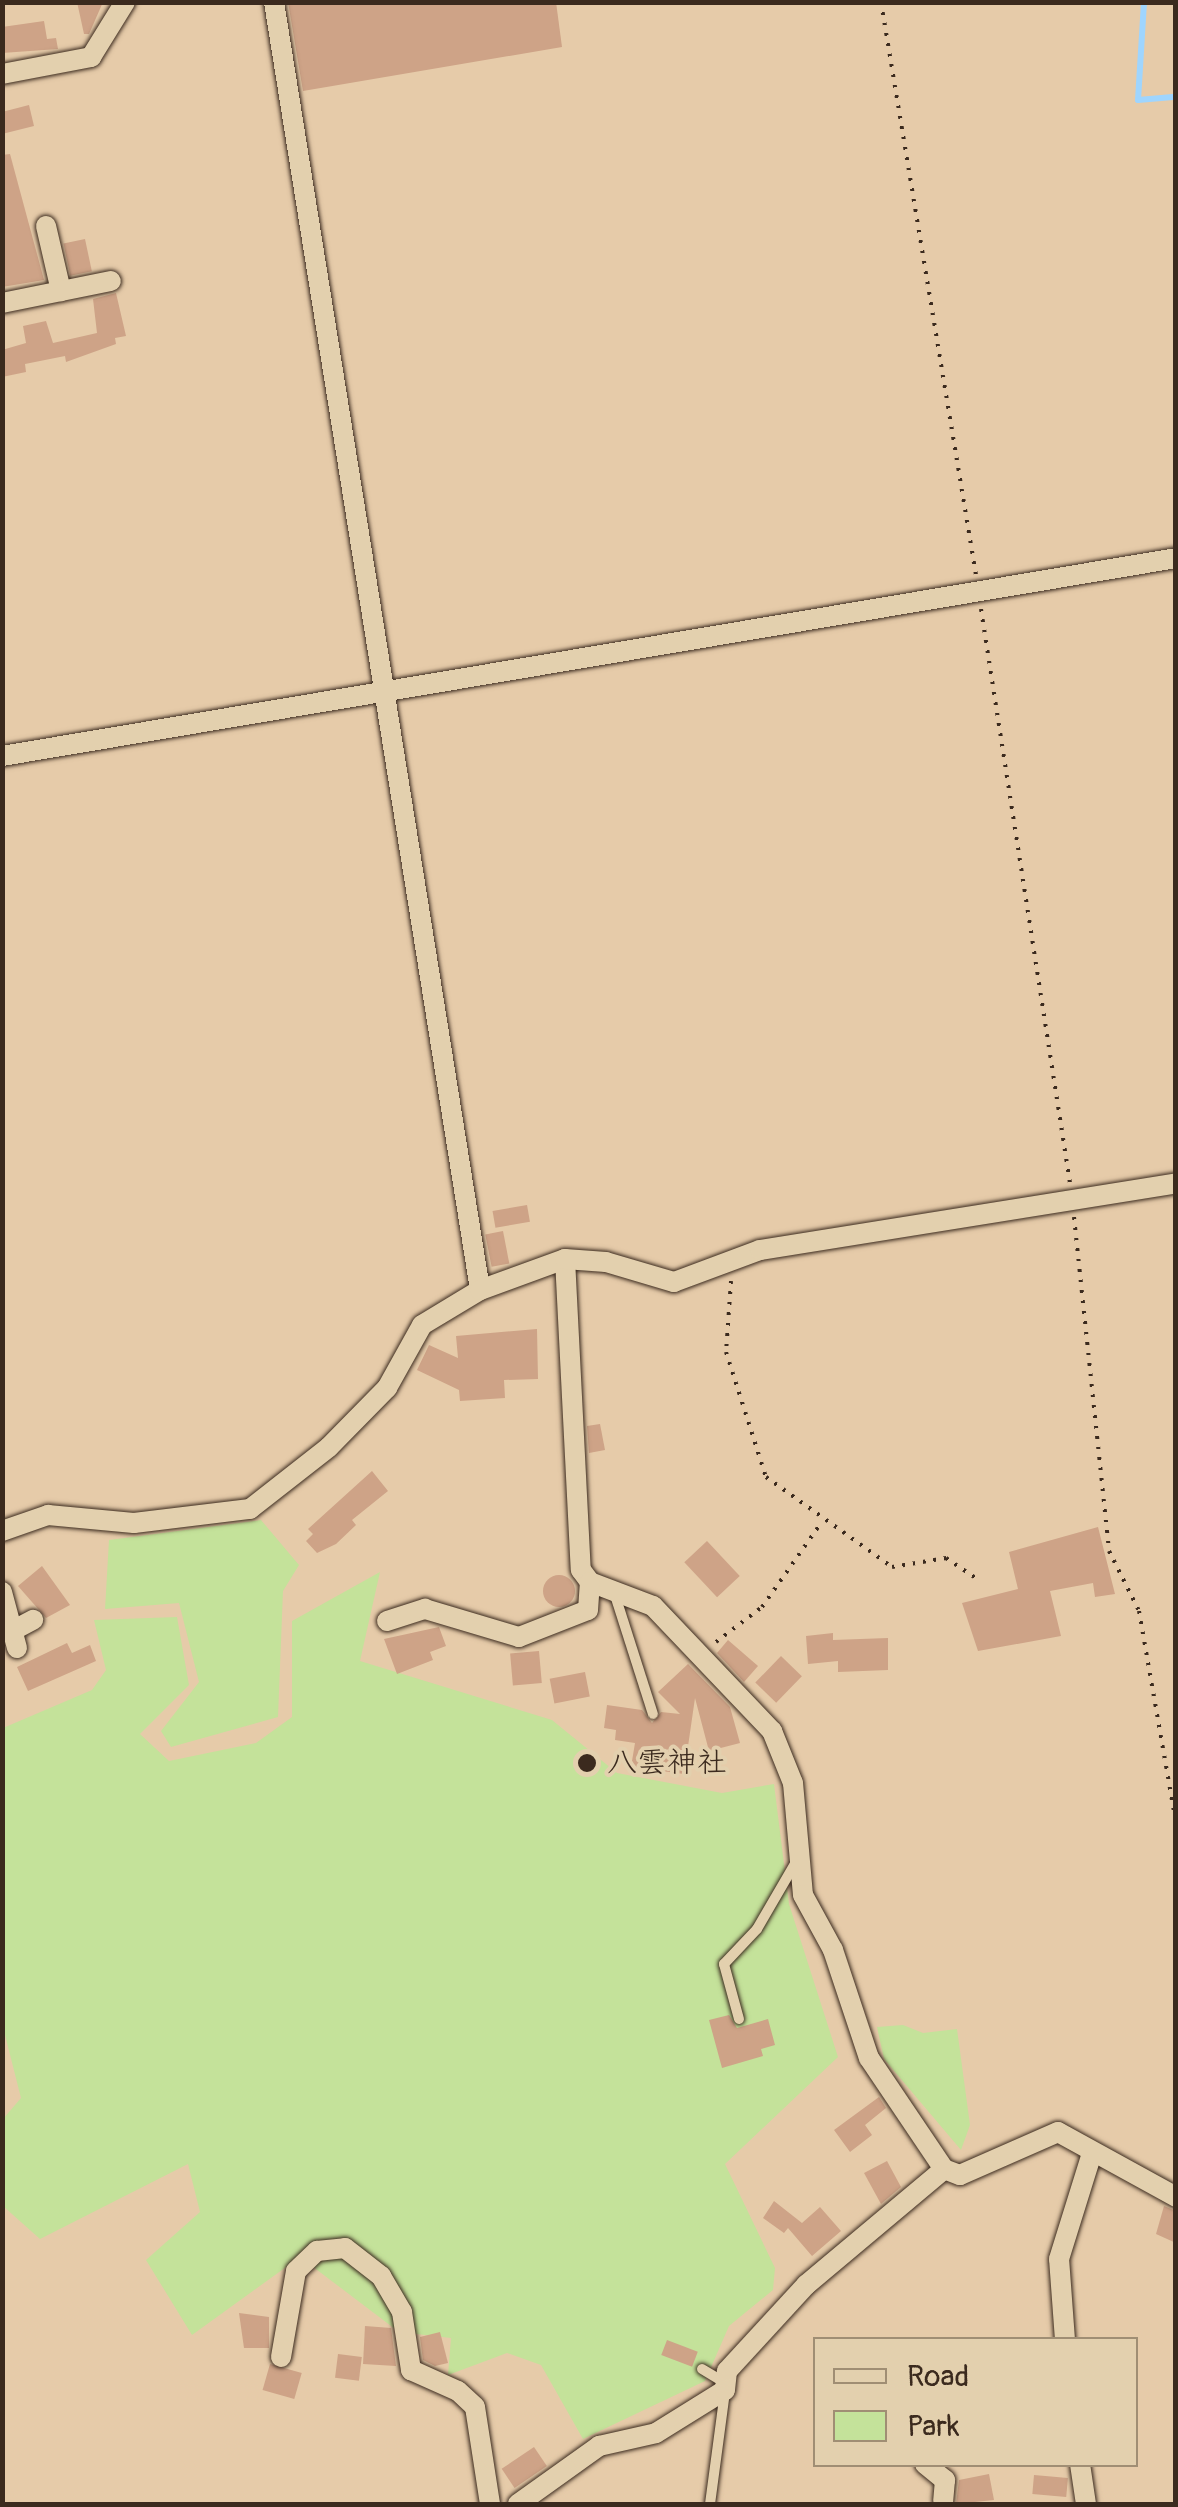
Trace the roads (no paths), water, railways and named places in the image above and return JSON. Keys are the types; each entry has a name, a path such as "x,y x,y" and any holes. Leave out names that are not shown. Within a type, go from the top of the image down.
{"street":[{"path":"2,74 91,57 125,2"},
{"path":"274,2 480,1290"},
{"path":"46,226 60,292"},
{"path":"2,303 111,281"},
{"path":"2,756 1176,558"},
{"path":"2,1531 48,1515 134,1522 250,1509 329,1446 387,1388 422,1325 480,1290 565,1260 606,1262 674,1282 760,1250 1176,1183"},
{"path":"565,1260 581,1570 590,1582 653,1606 772,1731 792,1783 803,1895 833,1950 869,2058 944,2169 960,2174 1058,2132 1092,2156 1176,2198"},
{"path":"387,1620 425,1609 519,1638 588,1610 590,1582"},
{"path":"2,1592 14,1639 33,1620"},
{"path":"1065,2337 1060,2259 1092,2156"},
{"path":"518,2504 598,2446 656,2433 725,2387 727,2372 806,2285 944,2169"},
{"path":"281,2357 296,2271 317,2251 346,2248 381,2276 402,2312 411,2370 458,2391 475,2407 490,2504"},
{"path":"929,2467 946,2480 943,2501"},
{"path":"1080,2467 1086,2504"}],"lane":[{"path":"614,1591 654,1714"},
{"path":"739,2018 724,1964 756,1930 797,1862"},
{"path":"702,2370 725,2387 710,2504"}],"waterway":[{"path":"1144,2 1138,100 1176,97"}],"place":[{"name":"八雲神社","path":"587,1763"}]}
